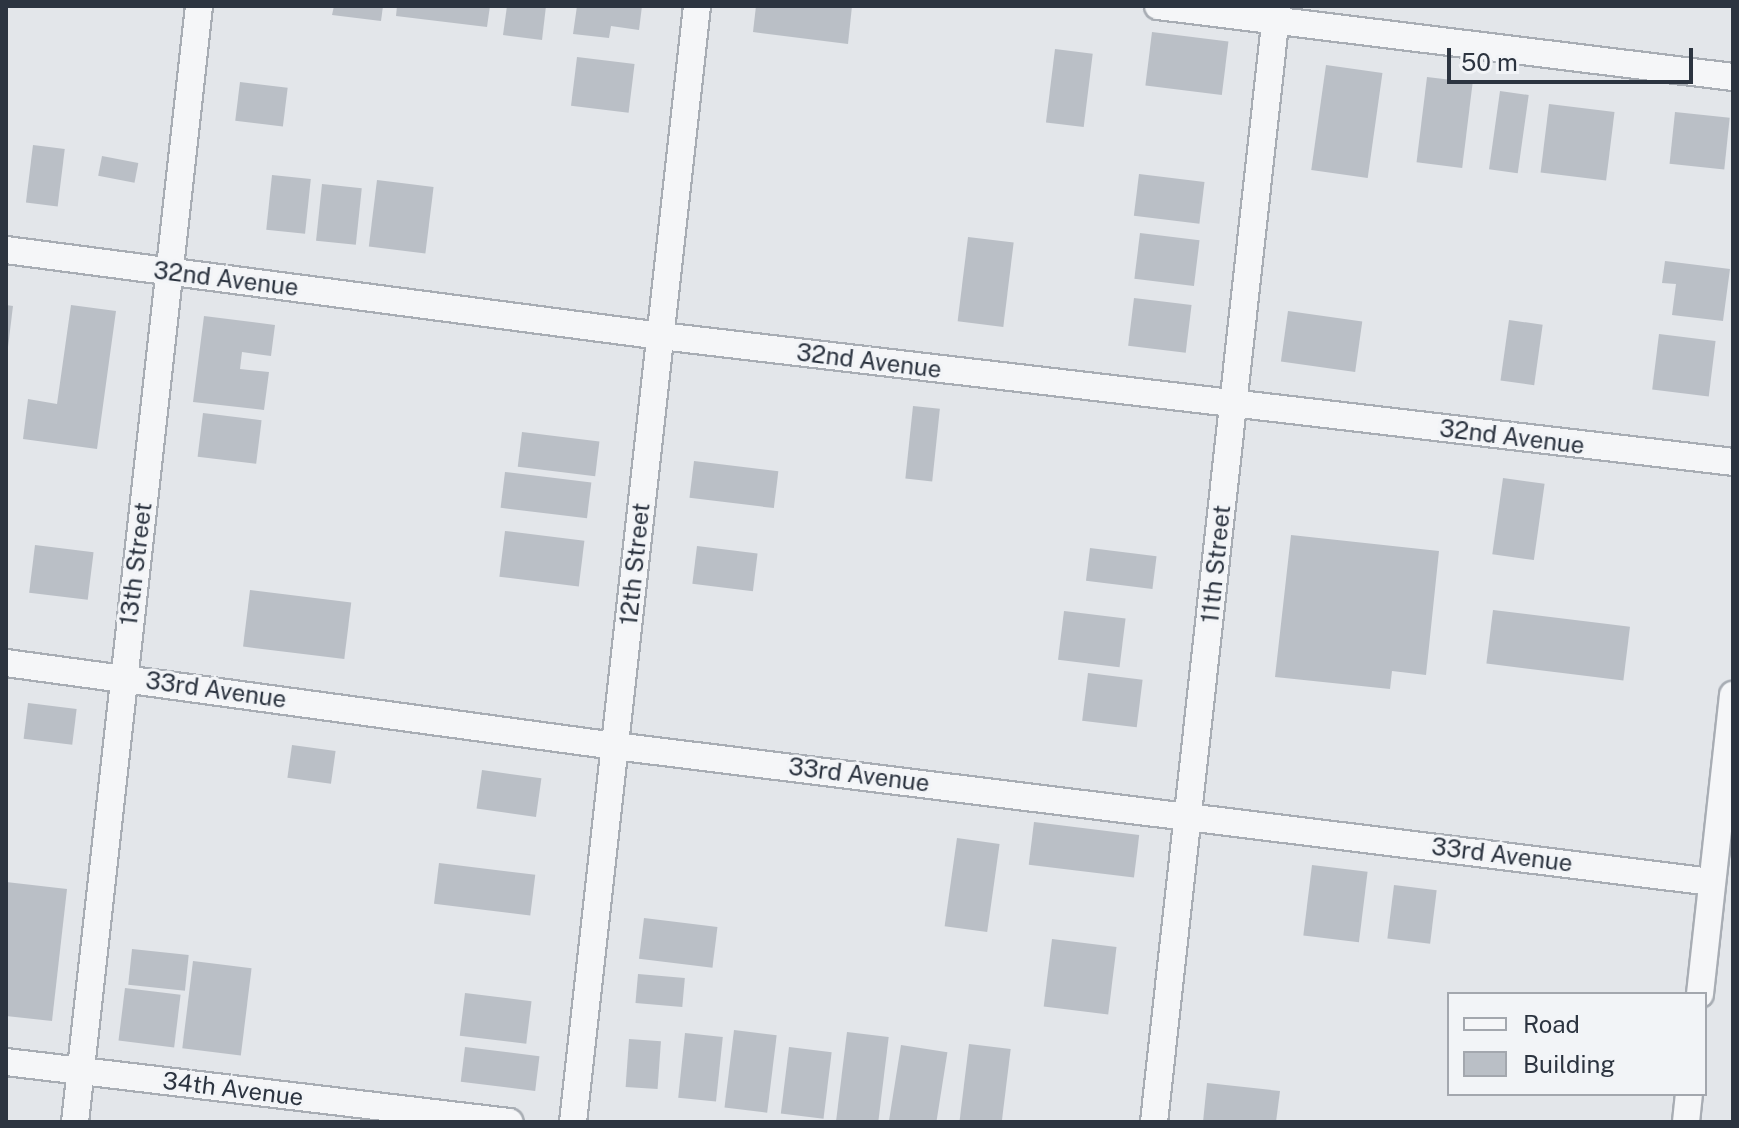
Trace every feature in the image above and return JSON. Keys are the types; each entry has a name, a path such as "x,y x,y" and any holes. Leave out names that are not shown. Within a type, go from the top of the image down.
{"street":[{"name":"13th Street","path":"75,1122 199,6"},
{"name":"12th Street","path":"573,1122 697,6"},
{"path":"1158,6 1276,14 1733,77"},
{"name":"11th Street","path":"1154,1122 1276,14"},
{"name":"32nd Avenue","path":"6,250 661,336 1733,462"},
{"name":"33rd Avenue","path":"6,663 615,746 1712,882"},
{"path":"1700,992 1733,695"},
{"name":"34th Avenue","path":"6,1062 509,1122"},
{"path":"1686,1122 1689,1096"}],"building":[{"path":"334,6 383,6 381,21 332,15"},
{"path":"397,6 490,6 487,27 396,16"},
{"path":"507,6 546,6 542,40 503,35"},
{"path":"577,6 642,6 639,30 611,26 609,38 573,34"},
{"path":"756,6 852,6 848,44 753,32"},
{"path":"1152,32 1228,41 1222,95 1145,86"},
{"path":"1055,49 1093,54 1084,127 1046,122"},
{"path":"577,57 635,64 629,113 571,106"},
{"path":"1326,65 1382,73 1368,178 1311,170"},
{"path":"1427,77 1473,83 1462,168 1417,162"},
{"path":"240,82 288,88 283,127 235,121"},
{"path":"1500,91 1529,95 1518,173 1489,169"},
{"path":"1549,104 1615,112 1606,181 1541,172"},
{"path":"1675,112 1730,118 1724,169 1670,164"},
{"path":"33,145 65,149 58,206 26,203"},
{"path":"102,156 138,163 135,183 98,176"},
{"path":"1139,174 1205,182 1199,224 1134,216"},
{"path":"272,175 311,179 305,234 266,230"},
{"path":"377,180 434,187 425,253 369,247"},
{"path":"322,184 362,188 356,245 316,241"},
{"path":"1140,233 1200,240 1194,286 1134,279"},
{"path":"968,237 1014,243 1003,327 958,321"},
{"path":"1665,261 1730,269 1723,321 1672,315 1676,284 1662,283"},
{"path":"1134,298 1192,305 1186,353 1128,346"},
{"path":"6,305 13,306 8,347 6,347"},
{"path":"71,305 116,311 97,449 23,439 28,399 57,404"},
{"path":"1288,311 1362,321 1355,372 1281,362"},
{"path":"204,316 275,325 271,356 242,352 240,369 269,372 264,410 193,402"},
{"path":"1509,320 1543,325 1534,385 1501,380"},
{"path":"1659,334 1716,341 1709,397 1652,390"},
{"path":"913,406 940,409 932,481 905,479"},
{"path":"203,413 262,420 256,464 198,457"},
{"path":"522,432 599,442 595,476 518,467"},
{"path":"694,461 778,471 774,508 689,498"},
{"path":"505,472 591,483 587,518 501,508"},
{"path":"1503,478 1545,484 1534,560 1492,554"},
{"path":"505,531 584,541 579,586 499,577"},
{"path":"1291,535 1439,551 1426,675 1392,671 1390,689 1275,677"},
{"path":"35,545 94,552 88,600 29,593"},
{"path":"697,546 758,553 753,591 692,584"},
{"path":"1090,548 1157,556 1152,589 1086,581"},
{"path":"250,590 351,602 344,659 243,647"},
{"path":"1493,610 1630,627 1623,680 1486,664"},
{"path":"1064,611 1126,619 1120,667 1058,660"},
{"path":"1088,673 1143,680 1137,727 1082,721"},
{"path":"28,703 77,709 72,745 24,739"},
{"path":"292,745 336,751 331,784 287,778"},
{"path":"482,770 541,778 536,817 477,809"},
{"path":"1034,822 1139,835 1134,878 1029,865"},
{"path":"957,838 1000,844 987,932 945,926"},
{"path":"439,863 535,875 530,916 434,904"},
{"path":"1312,865 1368,872 1359,942 1303,935"},
{"path":"6,882 67,889 52,1021 6,1016"},
{"path":"1394,885 1437,890 1430,944 1387,939"},
{"path":"644,918 717,927 712,968 639,959"},
{"path":"1052,939 1117,947 1108,1014 1044,1006"},
{"path":"132,949 189,955 185,991 128,985"},
{"path":"193,961 252,968 241,1056 182,1048"},
{"path":"638,974 685,978 682,1007 635,1003"},
{"path":"125,988 181,995 174,1047 119,1041"},
{"path":"465,993 532,1001 526,1044 460,1036"},
{"path":"734,1030 777,1035 767,1113 724,1107"},
{"path":"847,1032 889,1037 878,1122 836,1121"},
{"path":"685,1033 723,1037 716,1102 678,1098"},
{"path":"629,1039 661,1041 658,1089 626,1087"},
{"path":"969,1044 1011,1049 1002,1122 959,1122"},
{"path":"901,1045 947,1052 936,1122 889,1122"},
{"path":"465,1047 539,1056 535,1091 461,1082"},
{"path":"789,1047 832,1052 824,1119 781,1114"},
{"path":"1207,1083 1280,1091 1276,1122 1203,1122"}]}
